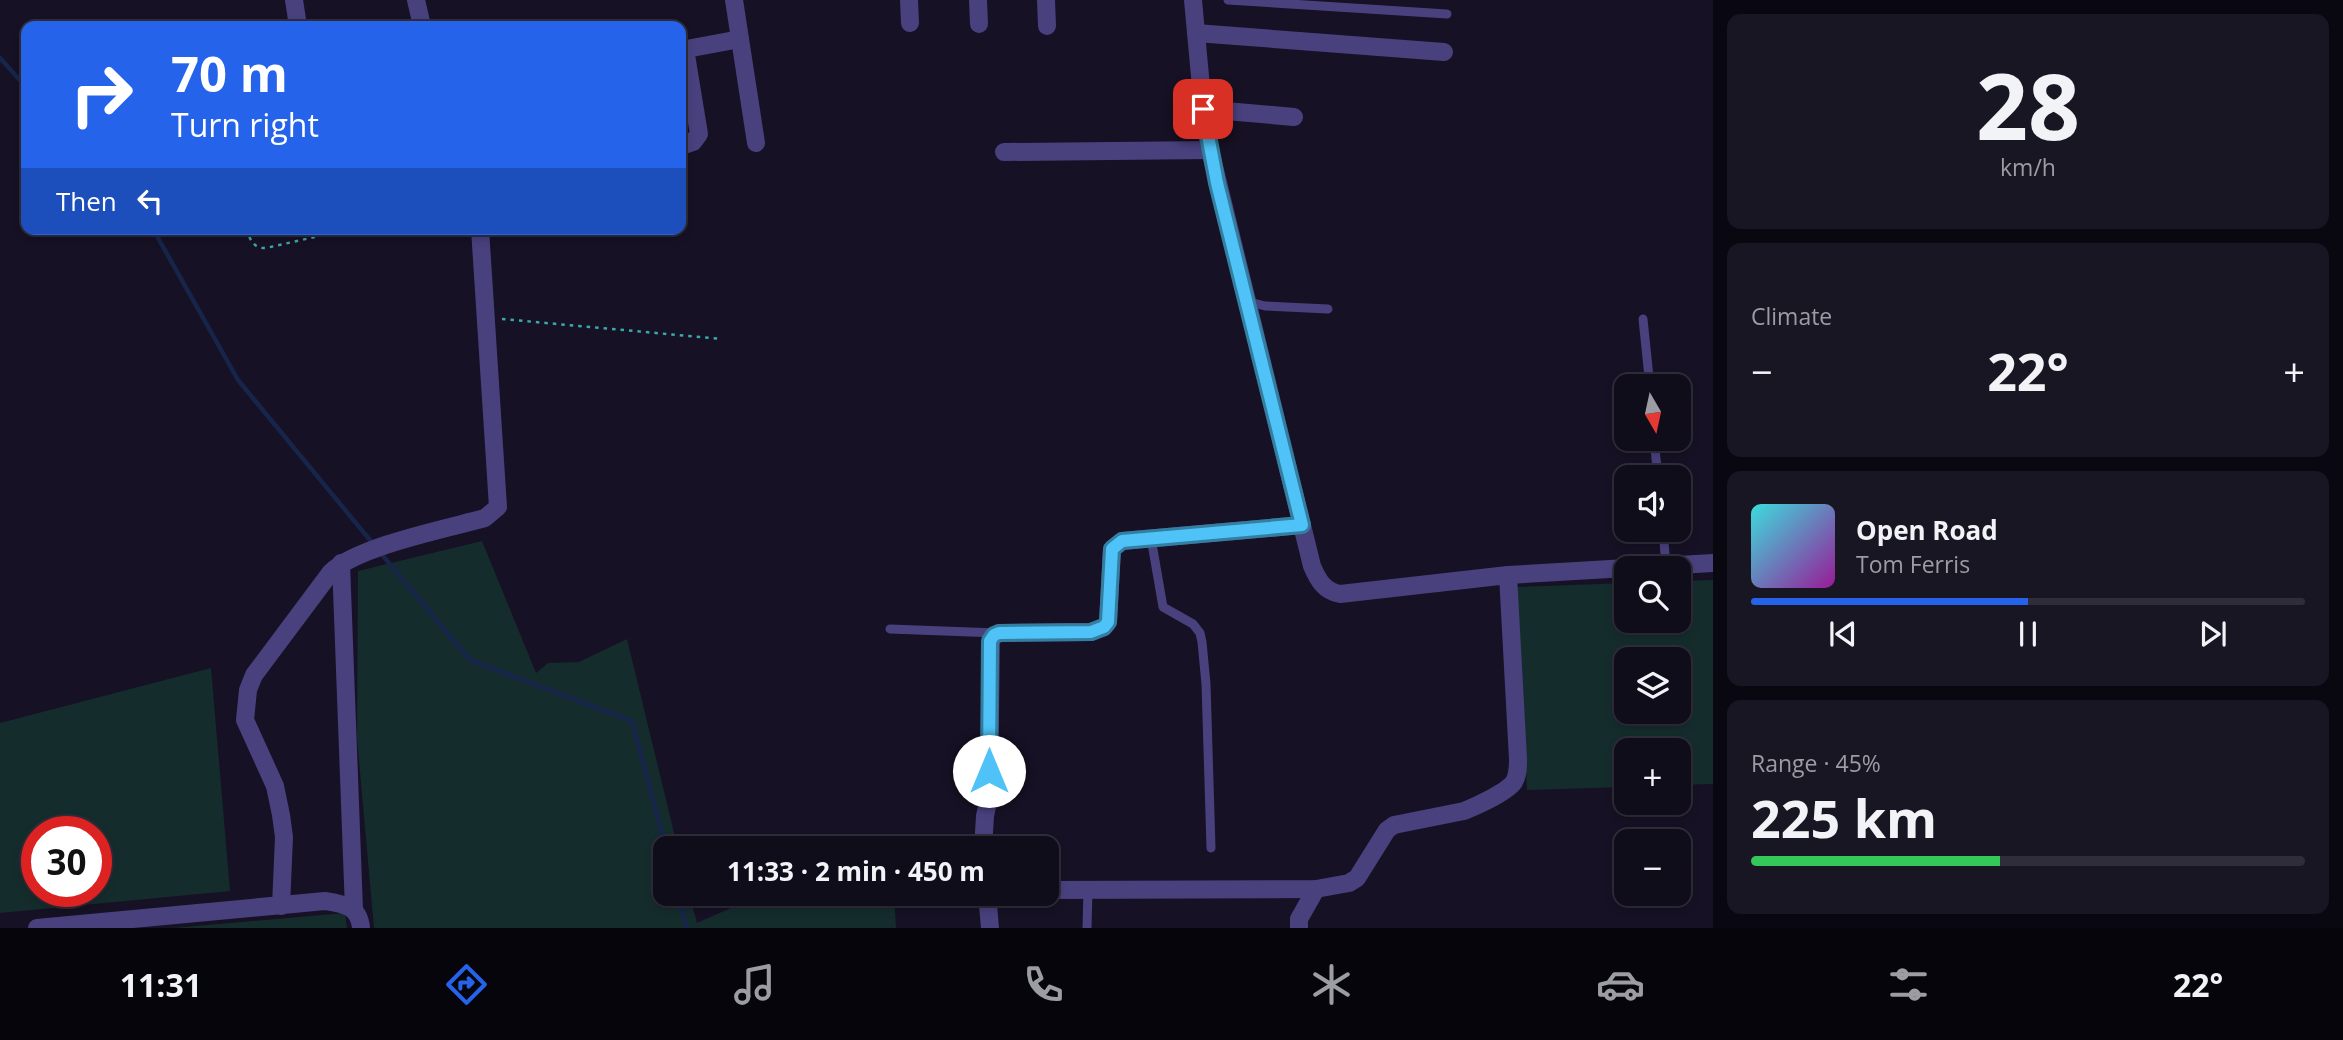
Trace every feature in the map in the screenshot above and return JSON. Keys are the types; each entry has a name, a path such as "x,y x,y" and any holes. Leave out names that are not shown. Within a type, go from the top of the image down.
{"street":[{"path":"294,0 297,21"},
{"path":"416,0 421,21"},
{"path":"734,0 756,143"},
{"path":"909,0 910,23"},
{"path":"978,0 979,24"},
{"path":"1046,0 1047,26"},
{"path":"1193,0 1203,109 1210,150 1312,566 1323,586 1332,593 1340,594 1508,575 1614,569"},
{"path":"1196,33 1444,52"},
{"path":"686,49 740,39"},
{"path":"686,66 699,134 693,142 686,144"},
{"path":"1203,109 1294,117"},
{"path":"1004,152 1210,150"},
{"path":"281,906 284,837 281,814 275,786 245,720 248,690 254,675 331,572 341,563 368,551 485,518 498,507 480,235"},
{"path":"984,836 989,797 990,641 994,635 1091,632 1104,627 1108,622 1112,549 1122,541 1302,525"},
{"path":"341,563 354,910"},
{"path":"1691,564 1713,563"},
{"path":"1059,890 1316,889 1349,883 1357,878 1387,830 1394,825 1464,811 1513,784 1518,759 1508,575"},
{"path":"1299,928 1299,919 1316,889"},
{"path":"37,928 325,901 344,904 354,910 360,918 360,928"},
{"path":"987,906 990,928"}],"lane":[{"path":"1228,0 1447,14"},
{"path":"1246,301 1265,306 1328,309"},
{"path":"1643,319 1649,374"},
{"path":"1151,538 1163,607 1193,624 1200,633 1202,642 1206,684 1211,848"},
{"path":"890,629 999,633"},
{"path":"1087,928 1088,890"}],"path":[{"path":"249,235 258,248 266,248 323,235"},
{"path":"484,318 722,339"}],"green space":[{"path":"482,541 536,673 548,663 579,662 627,639 675,836 653,836 653,906 692,906 697,923 735,906 895,906 896,928 374,928 357,738 358,571"},
{"path":"1713,580 1713,784 1691,785 1691,738 1614,738 1614,787 1527,790 1516,587 1614,583 1614,633 1691,633 1691,581"},
{"path":"211,668 230,891 112,902 112,816 21,816 21,907 63,907 0,913 0,723"},
{"path":"345,913 347,928 173,928"}],"waterway":[{"path":"0,58 21,81"},
{"path":"156,235 238,380 374,545"},
{"path":"379,551 470,660 632,721 663,836"},
{"path":"681,906 687,928"}],"route":[{"path":"989,771 990,641 994,635 1091,632 1104,627 1108,622 1112,549 1122,541 1302,525 1217,183 1203,109"}]}
